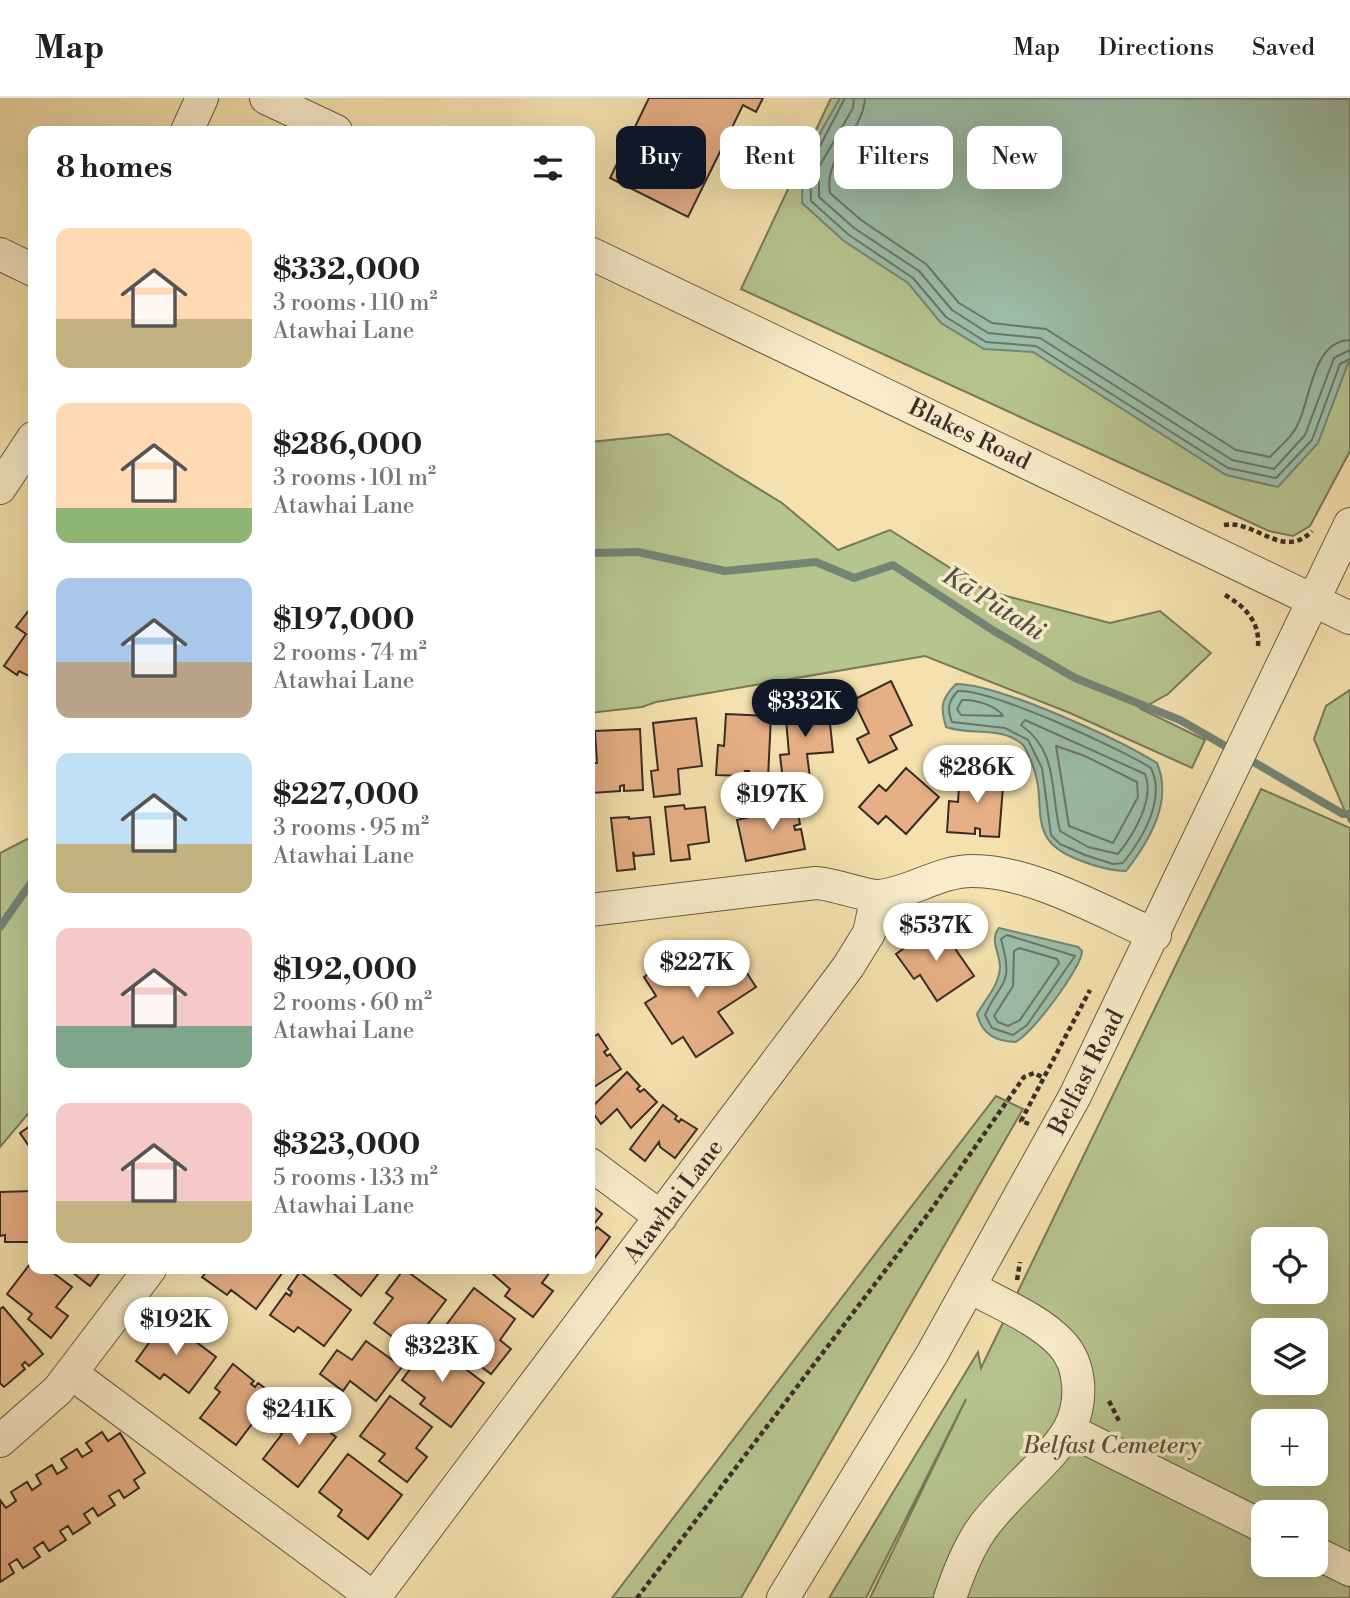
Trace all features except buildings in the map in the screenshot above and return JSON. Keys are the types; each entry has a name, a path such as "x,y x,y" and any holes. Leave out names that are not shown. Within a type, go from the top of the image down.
{"street":[{"path":"189,126 202,98"},
{"path":"266,98 325,126"},
{"path":"0,254 28,268"},
{"name":"Blakes Road","path":"595,255 1314,598 1350,618"},
{"path":"0,488 28,446"},
{"name":"Belfast Road","path":"783,1598 970,1287 1075,1096 1350,524"},
{"path":"595,909 816,883 834,884 877,896 954,873 995,873 1042,887 1154,935"},
{"name":"Atawhai Lane","path":"374,1598 848,967 869,933 877,896"},
{"path":"595,1168 661,1217"},
{"path":"0,1441 49,1398 71,1373 146,1274"},
{"path":"950,1598 958,1575 981,1530 1069,1430 1079,1384 1064,1346 1045,1329 970,1287"},
{"path":"71,1373 374,1598"},
{"path":"1069,1430 1251,1521"},
{"path":"1328,1559 1350,1570"}],"path":[{"path":"1226,525 1235,523 1266,541 1292,542 1307,537 1314,529"},
{"path":"1225,595 1245,609 1257,629 1254,654"},
{"path":"1025,1123 1021,1121 1095,981"},
{"path":"638,1598 932,1210 1024,1077 1034,1073 1075,1096"}],"green space":[{"path":"831,98 1350,98 1350,451 1310,526 1293,536 1269,531 741,289 788,189 820,189 820,126 818,126"},
{"path":"669,434 782,503 838,550 890,530 987,591 1110,623 1160,611 1211,653 1168,694 1141,709 1205,740 1192,768 1070,713 925,656 656,702 642,707 595,712 595,441"},
{"path":"1350,690 1350,823 1314,739 1326,706"},
{"name":"Belfast Cemetery","path":"1261,789 1350,828 1350,1598 870,1598 966,1399 866,1598 829,1598 978,1352 981,1368"},
{"path":"28,839 28,1114 0,1147 0,853"},
{"path":"996,1096 1023,1109 741,1598 612,1598"}],"water":[{"path":"840,98 1350,99 1350,358 1318,443 1278,487 1226,475 1033,352 984,349 941,323 908,283 844,241 802,203 802,189 820,189 820,133"},
{"path":"956,684 1000,693 1058,714 1157,763 1161,777 1161,806 1151,833 1126,871 1100,867 1074,858 1058,849 1048,839 1040,816 1036,775 1023,745 1005,735 946,727 943,704"},
{"path":"999,928 1078,947 1082,951 1074,971 1055,1000 1032,1028 1015,1042 990,1035 982,1027 977,1014 995,986 999,974 1000,962 995,937"}],"waterway":[{"name":"Kā Pūtahi","path":"595,553 638,552 725,571 816,562 854,578 893,565 994,631 1075,678 1180,720 1234,751"},
{"name":"Kā Pūtahi","path":"1245,757 1343,814 1350,814"},
{"name":"Kā Pūtahi","path":"0,927 28,887"}]}
